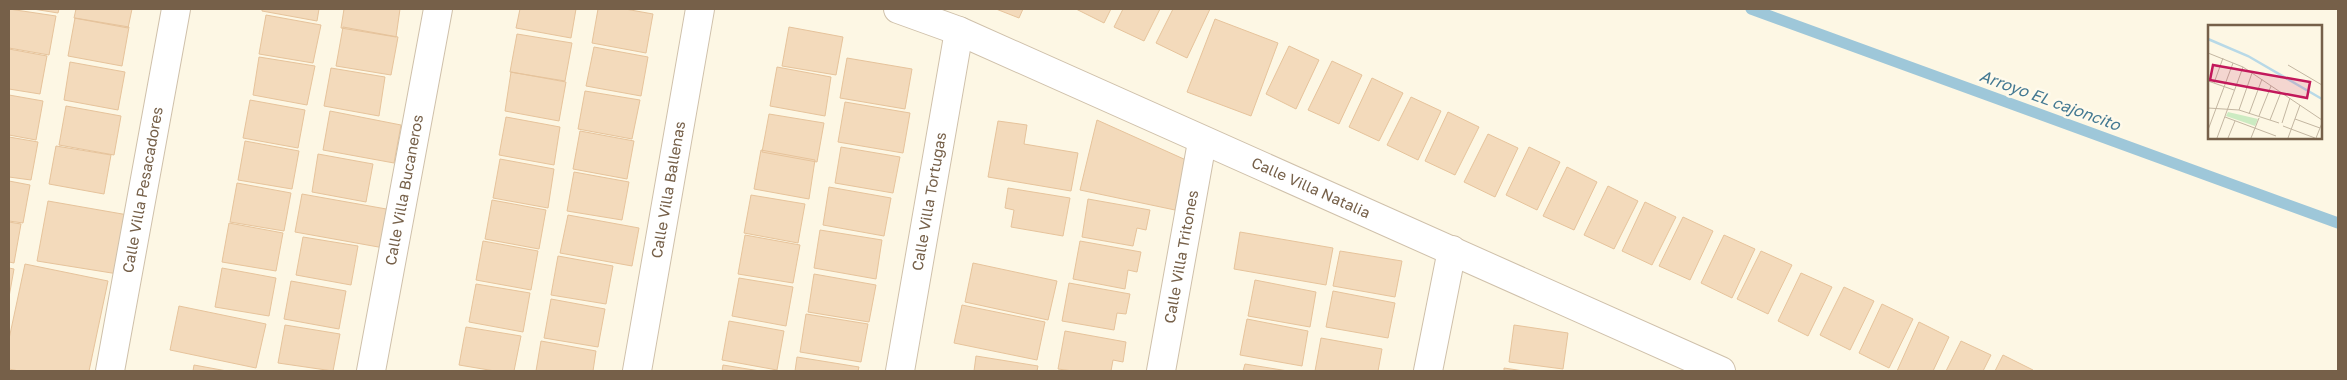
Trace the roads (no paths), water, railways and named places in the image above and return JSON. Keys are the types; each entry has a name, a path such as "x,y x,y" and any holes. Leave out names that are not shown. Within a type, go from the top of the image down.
{"street":[{"name":"Calle Villa Pesacadores","path":"110,371 176,9"},
{"name":"Calle Villa Bucaneros","path":"371,371 438,9"},
{"name":"Calle Villa Ballenas","path":"637,371 700,9"},
{"name":"Calle Villa Natalia","path":"898,9 959,31 1202,142 1452,250 1694,366 1720,371"},
{"name":"Calle Villa Tortugas","path":"900,371 959,31"},
{"name":"Calle Villa Tritones","path":"1161,371 1202,142"},
{"path":"1428,371 1452,250"}],"waterway":[{"name":"Arroyo EL cajoncito","path":"1751,9 2338,223"}]}
